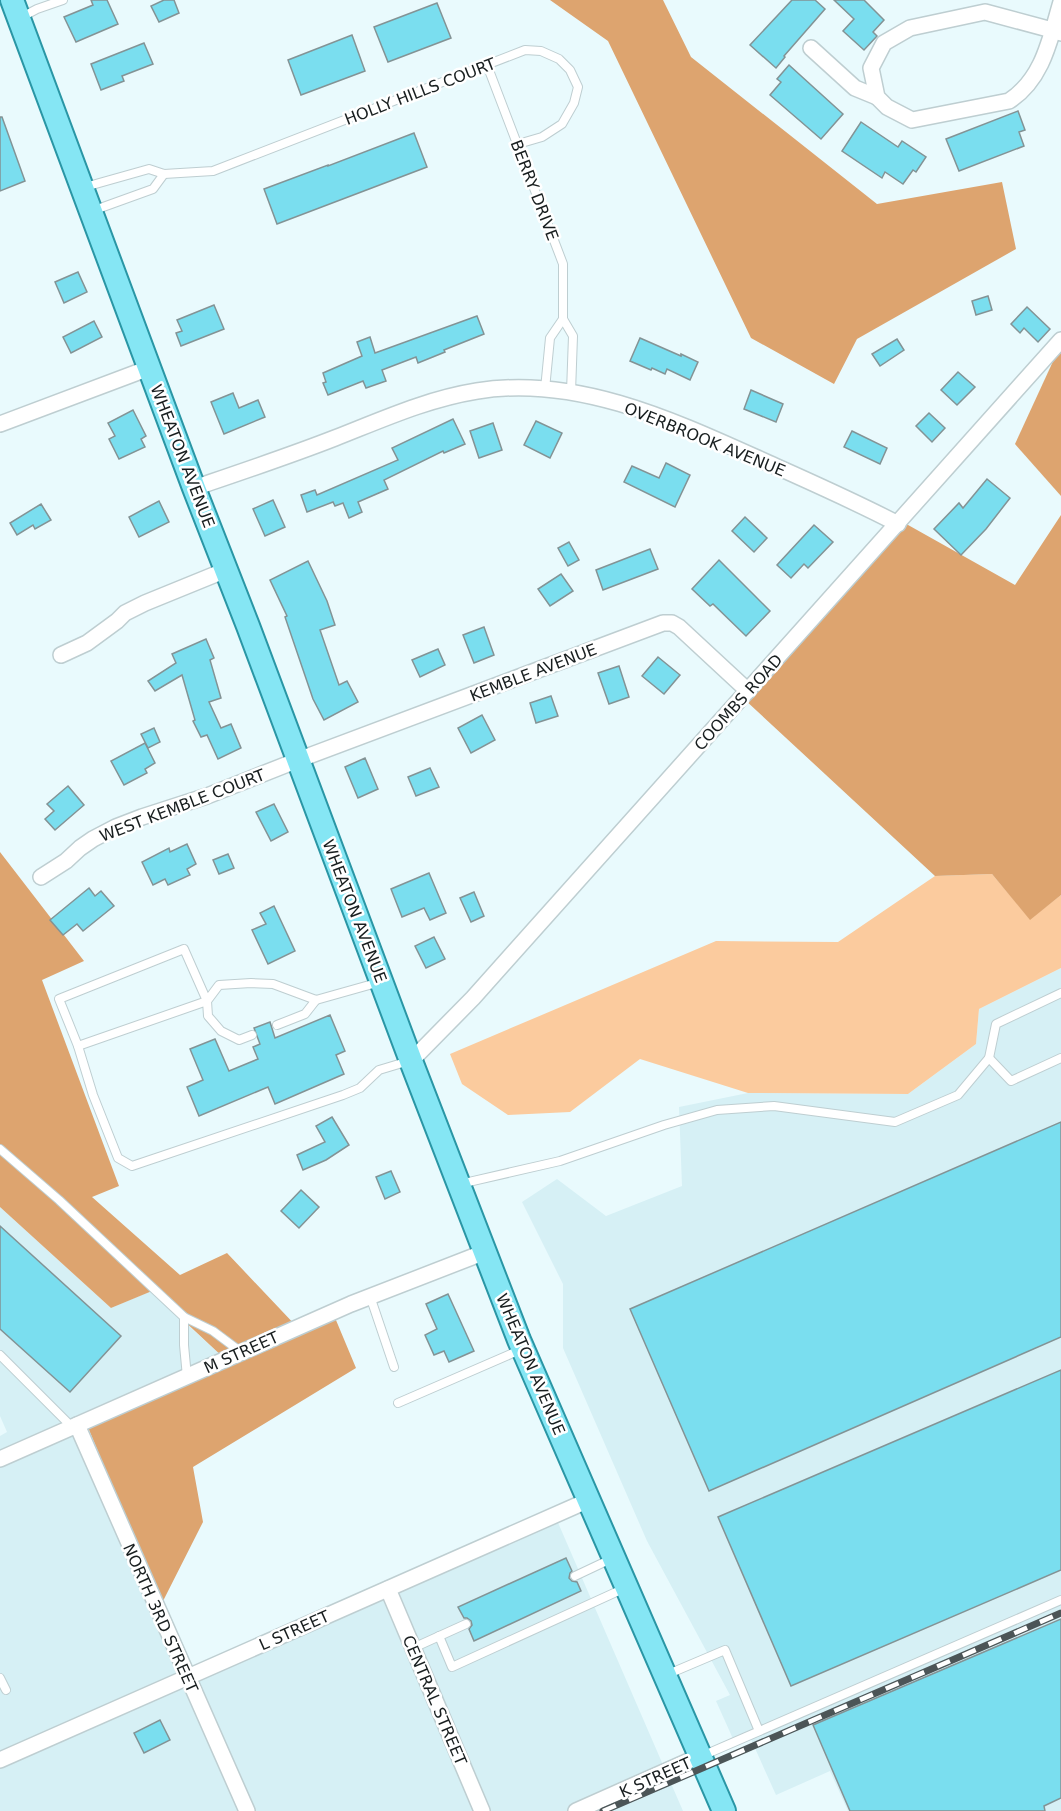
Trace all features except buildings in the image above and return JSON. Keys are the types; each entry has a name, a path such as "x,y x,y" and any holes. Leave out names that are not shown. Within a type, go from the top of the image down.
{"main road":[{"name":"WHEATON AVENUE","path":"15,10 411,1061 523,1349 724,1811"}],"street":[{"path":"811,48 855,88 877,97 887,107 912,120 1009,101 1020,94 1038,71 1057,31 1061,2"},
{"path":"877,97 871,68 884,43 910,28 985,12 1057,31"},
{"name":"COOMBS ROAD","path":"411,1061 481,989 1061,340"},
{"path":"0,424 149,368"},
{"name":"OVERBROOK AVENUE","path":"194,488 413,407 475,391 501,388 545,389 571,392 647,412 819,485 898,524"},
{"path":"61,655 87,643 125,613 226,570"},
{"name":"KEMBLE AVENUE","path":"298,760 663,623 672,622 679,627 748,692"},
{"name":"WEST KEMBLE COURT","path":"42,877 93,839 116,827 207,796 298,760"},
{"name":"M STREET","path":"0,1459 370,1296 485,1252"},
{"name":"NORTH 3RD STREET","path":"74,1426 247,1811"},
{"name":"L STREET","path":"0,1760 589,1500"},
{"name":"CENTRAL STREET","path":"388,1589 482,1811"},
{"name":"K STREET","path":"576,1811 700,1756"}],"lane":[{"path":"15,10 37,9 63,0"},
{"name":"HOLLY HILLS COURT","path":"82,188 149,170 164,174 213,171 525,50 541,51 559,59 570,70 578,87 574,103 562,123 542,137 518,144"},
{"name":"BERRY DRIVE","path":"487,65 563,264 563,319 573,336 571,392"},
{"path":"91,212 153,189 164,174"},
{"name":"BERRY DRIVE","path":"545,389 550,338 563,319"},
{"path":"252,1035 239,1040 221,1031 208,1016 207,1001 184,949 58,999 78,1046 93,1095 118,1158 132,1166 343,1095 360,1088 379,1070 411,1061"},
{"path":"277,1025 305,1014 316,1000 381,981"},
{"path":"78,1046 207,1001 219,985 251,982 273,984 316,1000"},
{"path":"459,1184 560,1161 664,1125 717,1110 774,1106 895,1122 958,1095 989,1058 996,1023 1061,993"},
{"path":"989,1058 1011,1081 1061,1058"},
{"path":"0,1149 59,1200 184,1317 213,1331 241,1352"},
{"path":"370,1296 394,1367"},
{"path":"184,1317 187,1377"},
{"path":"398,1403 523,1349"},
{"path":"0,1354 74,1426"},
{"path":"575,1576 614,1558"},
{"path":"440,1636 452,1667 627,1588"},
{"path":"700,1756 1061,1600"},
{"path":"413,1648 466,1624"},
{"path":"665,1675 725,1650 759,1731"},
{"path":"0,1678 6,1690"}],"shaded area":[{"path":"550,0 663,0 691,57 877,204 1002,182 1016,249 857,339 834,384 751,338 608,41"},
{"path":"1061,344 1061,496 1015,444"},
{"path":"1061,515 1061,895 1030,920 992,874 935,876 744,699 901,521 1015,585"},
{"path":"0,852 84,961 42,980 119,1186 92,1197 180,1275 227,1253 298,1328 333,1313 356,1368 193,1467 203,1522 161,1605 85,1420 225,1359 152,1291 111,1308 0,1207"},
{"path":"992,874 1030,919 1061,895 1061,968 979,1009 976,1044 908,1094 748,1093 640,1059 570,1112 508,1115 462,1084 450,1054 716,941 838,942 935,876"},
{"path":"1061,968 1061,1811 848,1811 830,1771 776,1795 749,1735 734,1741 716,1701 730,1695 647,1541 563,1348 563,1284 522,1202 557,1179 606,1216 682,1186 679,1107 748,1093 908,1094 976,1044 979,1009"},
{"path":"0,1207 111,1308 151,1291 225,1359 85,1420 190,1674 556,1518 683,1811 0,1811 0,1436 7,1432 0,1416"}],"railway":[{"path":"603,1811 1061,1613"}]}
